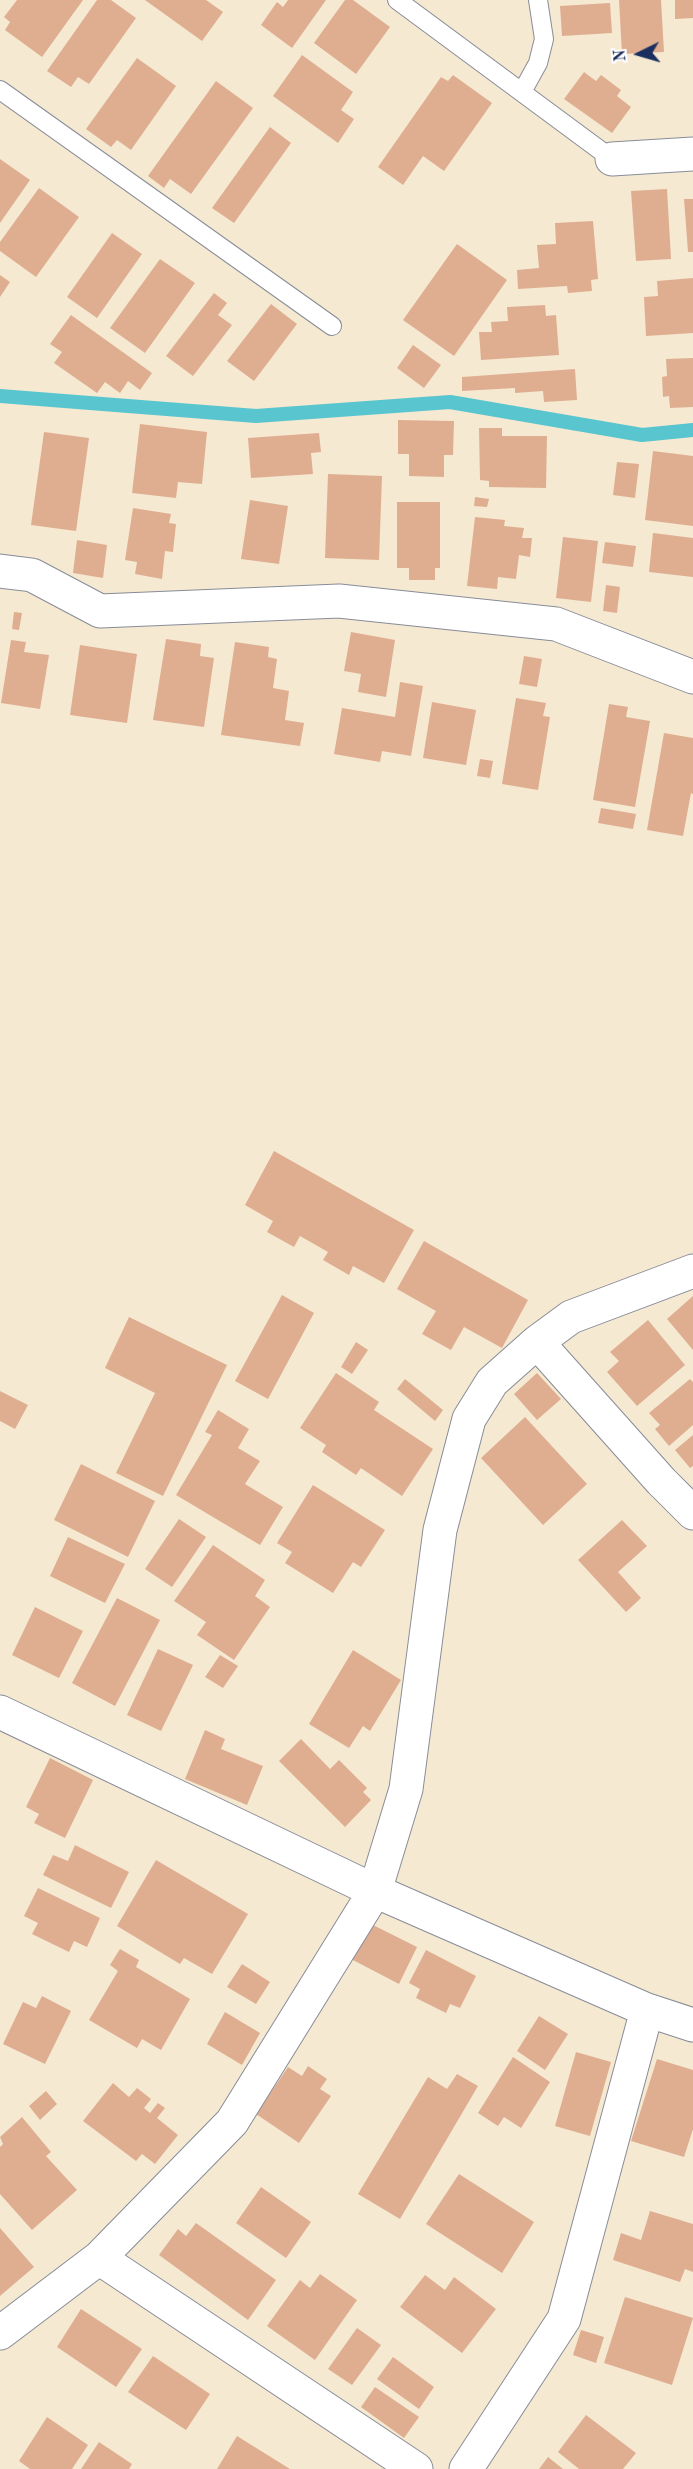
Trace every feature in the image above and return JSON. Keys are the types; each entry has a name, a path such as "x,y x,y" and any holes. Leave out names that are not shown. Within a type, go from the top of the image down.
{"street":[{"path":"612,159 693,154"},
{"path":"0,571 32,575 100,610 339,601 556,624 693,677"},
{"path":"0,2333 99,2258 232,2122 375,1891 406,1789 440,1530 469,1419 492,1382 537,1342 571,1317 693,1271"},
{"path":"537,1342 693,1514"},
{"path":"0,1712 375,1891 647,2010 693,2025"},
{"path":"466,2469 564,2319 647,2010"},
{"path":"99,2258 416,2469"}],"lane":[{"path":"397,0 612,159"},
{"path":"522,92 537,63 544,39 538,0"},
{"path":"0,90 332,326"}],"building":[{"path":"17,0 83,0 42,57 5,30 10,22 4,17"},
{"path":"97,0 111,0 136,18 89,84 78,77 71,87 47,71"},
{"path":"145,0 206,0 223,12 202,41"},
{"path":"288,0 326,0 292,48 261,25 277,2 283,7"},
{"path":"345,0 353,0 390,27 356,74 314,43"},
{"path":"619,0 661,0 664,52 622,54"},
{"path":"675,0 693,0 693,18 675,19"},
{"path":"610,3 612,33 562,36 560,6"},
{"path":"302,55 353,92 341,110 354,119 338,143 273,96"},
{"path":"137,58 176,86 131,150 117,140 111,147 86,129"},
{"path":"584,72 596,81 601,75 621,90 617,96 631,107 612,133 564,99"},
{"path":"453,75 492,103 444,171 423,156 403,185 378,167 441,77 448,81"},
{"path":"216,81 253,108 191,194 170,179 164,188 148,176"},
{"path":"270,127 291,143 234,223 212,208"},
{"path":"0,159 30,180 0,223"},
{"path":"39,188 79,217 36,277 0,251 0,242"},
{"path":"667,189 671,259 636,261 631,191"},
{"path":"684,199 693,199 693,252 688,252"},
{"path":"593,221 598,279 591,280 592,291 568,293 567,286 518,289 517,270 539,268 537,245 556,244 555,223"},
{"path":"112,233 142,254 97,318 67,297"},
{"path":"457,244 507,280 454,356 403,320"},
{"path":"160,259 195,283 145,353 110,328"},
{"path":"0,275 10,282 0,297"},
{"path":"693,278 693,333 646,336 644,297 658,296 657,281"},
{"path":"214,293 227,303 218,315 232,325 193,376 166,356"},
{"path":"271,304 297,324 254,381 227,361"},
{"path":"545,305 546,316 556,315 559,355 481,360 479,332 492,332 491,322 508,321 507,307"},
{"path":"71,315 152,373 140,390 128,381 120,393 105,382 97,393 54,363 62,352 50,344"},
{"path":"413,345 441,365 424,388 397,368"},
{"path":"693,358 693,407 670,408 669,396 663,397 662,377 667,376 666,359"},
{"path":"575,369 577,400 544,402 543,391 515,393 515,388 462,391 462,377"},
{"path":"398,420 454,421 453,455 444,455 444,477 409,476 409,454 398,454"},
{"path":"140,424 207,432 202,484 178,482 176,498 132,493"},
{"path":"479,428 502,428 502,436 547,436 546,488 489,487 489,481 480,480"},
{"path":"44,432 89,438 76,531 31,525"},
{"path":"319,433 321,452 311,453 313,474 251,478 248,438"},
{"path":"653,451 693,456 693,526 645,520"},
{"path":"617,462 639,464 635,498 613,495"},
{"path":"328,474 382,476 379,560 325,558"},
{"path":"475,497 489,499 487,507 474,506"},
{"path":"250,500 288,506 279,564 241,559"},
{"path":"397,502 440,502 440,568 435,568 435,580 409,580 409,568 397,568"},
{"path":"133,508 171,514 169,523 176,524 173,552 165,551 162,579 135,574 137,562 125,560"},
{"path":"475,517 505,520 504,526 524,528 522,538 532,538 530,557 519,555 516,579 498,577 497,589 467,586"},
{"path":"653,533 693,538 693,577 649,572"},
{"path":"563,537 598,541 591,602 556,598"},
{"path":"77,540 107,545 103,578 73,573"},
{"path":"605,542 636,546 633,567 602,563"},
{"path":"606,585 620,587 617,613 603,611"},
{"path":"14,612 22,613 19,630 12,629"},
{"path":"351,632 395,640 386,697 358,692 361,674 344,671"},
{"path":"166,639 201,644 200,656 214,658 204,727 153,720"},
{"path":"11,640 26,642 24,652 49,655 40,709 1,703"},
{"path":"235,642 269,647 268,657 277,659 273,688 289,691 285,720 304,723 300,746 221,735"},
{"path":"80,645 137,654 127,723 70,715"},
{"path":"524,656 542,659 537,687 519,684"},
{"path":"400,682 423,686 411,756 382,751 380,762 334,754 342,708 395,717"},
{"path":"516,698 546,703 543,716 550,717 538,790 502,784"},
{"path":"432,702 476,710 466,765 423,758"},
{"path":"609,704 628,707 626,717 650,721 635,807 593,800"},
{"path":"664,733 693,738 693,794 691,793 683,836 647,830"},
{"path":"480,759 493,761 490,778 477,776"},
{"path":"601,808 636,814 633,829 598,823"},
{"path":"274,1151 414,1230 384,1283 353,1266 349,1275 323,1260 328,1252 300,1236 294,1247 267,1232 273,1221 245,1205"},
{"path":"424,1241 528,1300 502,1348 464,1327 451,1350 422,1334 436,1311 397,1289"},
{"path":"282,1295 314,1313 268,1399 235,1381"},
{"path":"693,1296 693,1350 667,1319"},
{"path":"129,1317 227,1365 163,1496 116,1473 155,1393 105,1368"},
{"path":"648,1320 685,1365 637,1406 607,1372 619,1361 610,1352"},
{"path":"356,1342 368,1350 352,1374 341,1367"},
{"path":"336,1373 379,1402 374,1410 433,1449 402,1496 361,1468 356,1475 322,1452 326,1445 300,1428"},
{"path":"537,1373 561,1399 537,1420 514,1394"},
{"path":"405,1379 443,1410 435,1421 397,1389"},
{"path":"690,1379 693,1382 693,1425 669,1446 655,1429 660,1425 649,1413"},
{"path":"0,1391 28,1405 15,1429 0,1421"},
{"path":"218,1410 249,1429 238,1448 260,1461 245,1484 283,1507 260,1545 176,1495 212,1435 205,1432"},
{"path":"525,1417 587,1484 543,1525 481,1458"},
{"path":"693,1435 693,1466 690,1468 675,1450"},
{"path":"81,1464 155,1501 128,1557 54,1520"},
{"path":"313,1485 385,1530 361,1567 353,1562 333,1593 285,1563 292,1552 277,1543"},
{"path":"179,1519 206,1537 172,1587 145,1569"},
{"path":"622,1520 647,1546 618,1572 641,1598 626,1612 578,1560"},
{"path":"68,1537 125,1564 105,1603 50,1576"},
{"path":"213,1545 265,1580 255,1596 270,1607 234,1660 197,1635 206,1622 174,1601"},
{"path":"117,1598 160,1620 115,1706 72,1683"},
{"path":"35,1607 83,1631 59,1678 12,1655"},
{"path":"158,1649 193,1665 161,1731 127,1715"},
{"path":"353,1650 401,1680 370,1731 363,1726 349,1748 309,1724"},
{"path":"220,1655 238,1666 223,1688 205,1677"},
{"path":"205,1730 225,1739 221,1749 263,1766 247,1805 185,1779"},
{"path":"301,1739 330,1769 339,1760 367,1788 363,1792 371,1800 345,1827 279,1761"},
{"path":"50,1758 93,1780 65,1838 34,1823 39,1814 26,1807"},
{"path":"75,1845 129,1872 111,1908 43,1875 53,1855 68,1861"},
{"path":"156,1860 248,1914 212,1974 184,1958 180,1964 117,1926"},
{"path":"38,1888 100,1918 87,1947 74,1941 69,1952 32,1934 38,1923 24,1916"},
{"path":"369,1923 417,1947 399,1984 351,1959"},
{"path":"120,1949 139,1960 136,1967 190,1999 161,2050 142,2039 137,2048 89,2020 118,1971 110,1965"},
{"path":"426,1950 476,1976 460,2008 450,2004 446,2013 416,1998 420,1989 409,1983"},
{"path":"242,1964 270,1982 256,2004 227,1987"},
{"path":"42,1996 71,2011 45,2064 3,2044 23,2002 36,2008"},
{"path":"225,2012 260,2033 242,2065 207,2044"},
{"path":"539,2016 568,2034 545,2070 517,2051"},
{"path":"576,2052 611,2062 590,2136 555,2126"},
{"path":"513,2057 550,2082 521,2128 504,2117 498,2126 478,2113"},
{"path":"657,2059 693,2070 693,2129 684,2157 631,2141"},
{"path":"308,2066 327,2079 320,2089 331,2096 299,2143 256,2114 288,2067 302,2076"},
{"path":"457,2074 478,2086 400,2219 358,2194 428,2077 447,2089"},
{"path":"113,2083 129,2097 137,2088 151,2099 144,2108 150,2113 158,2103 165,2108 157,2118 178,2135 155,2164 142,2154 136,2161 83,2121"},
{"path":"46,2091 57,2104 40,2120 29,2106"},
{"path":"22,2117 51,2152 46,2156 77,2190 32,2230 0,2194 0,2147 3,2144 0,2137"},
{"path":"459,2174 534,2222 502,2273 426,2224"},
{"path":"261,2187 311,2222 286,2258 236,2223"},
{"path":"650,2211 693,2224 693,2272 685,2269 680,2282 613,2260 621,2233 641,2240"},
{"path":"196,2223 276,2280 248,2320 159,2255 178,2229 186,2236"},
{"path":"0,2228 34,2267 0,2296"},
{"path":"320,2274 357,2300 315,2360 267,2326 300,2280 310,2288"},
{"path":"425,2275 445,2290 454,2277 496,2309 462,2353 400,2307"},
{"path":"625,2297 693,2318 672,2385 604,2363"},
{"path":"81,2309 142,2349 116,2387 57,2347"},
{"path":"357,2328 381,2345 352,2385 328,2369"},
{"path":"581,2330 604,2337 596,2363 573,2355"},
{"path":"153,2356 210,2394 186,2430 128,2392"},
{"path":"393,2357 434,2387 419,2409 377,2379"},
{"path":"375,2387 419,2417 404,2438 361,2407"},
{"path":"586,2415 636,2453 623,2469 579,2469 558,2452"},
{"path":"47,2417 88,2445 72,2469 30,2469 19,2461"},
{"path":"237,2436 290,2469 217,2469"},
{"path":"99,2442 132,2464 129,2469 81,2469"},
{"path":"548,2457 563,2469 539,2469"}],"waterway":[{"path":"0,396 256,416 450,402 642,435 693,430"}]}
